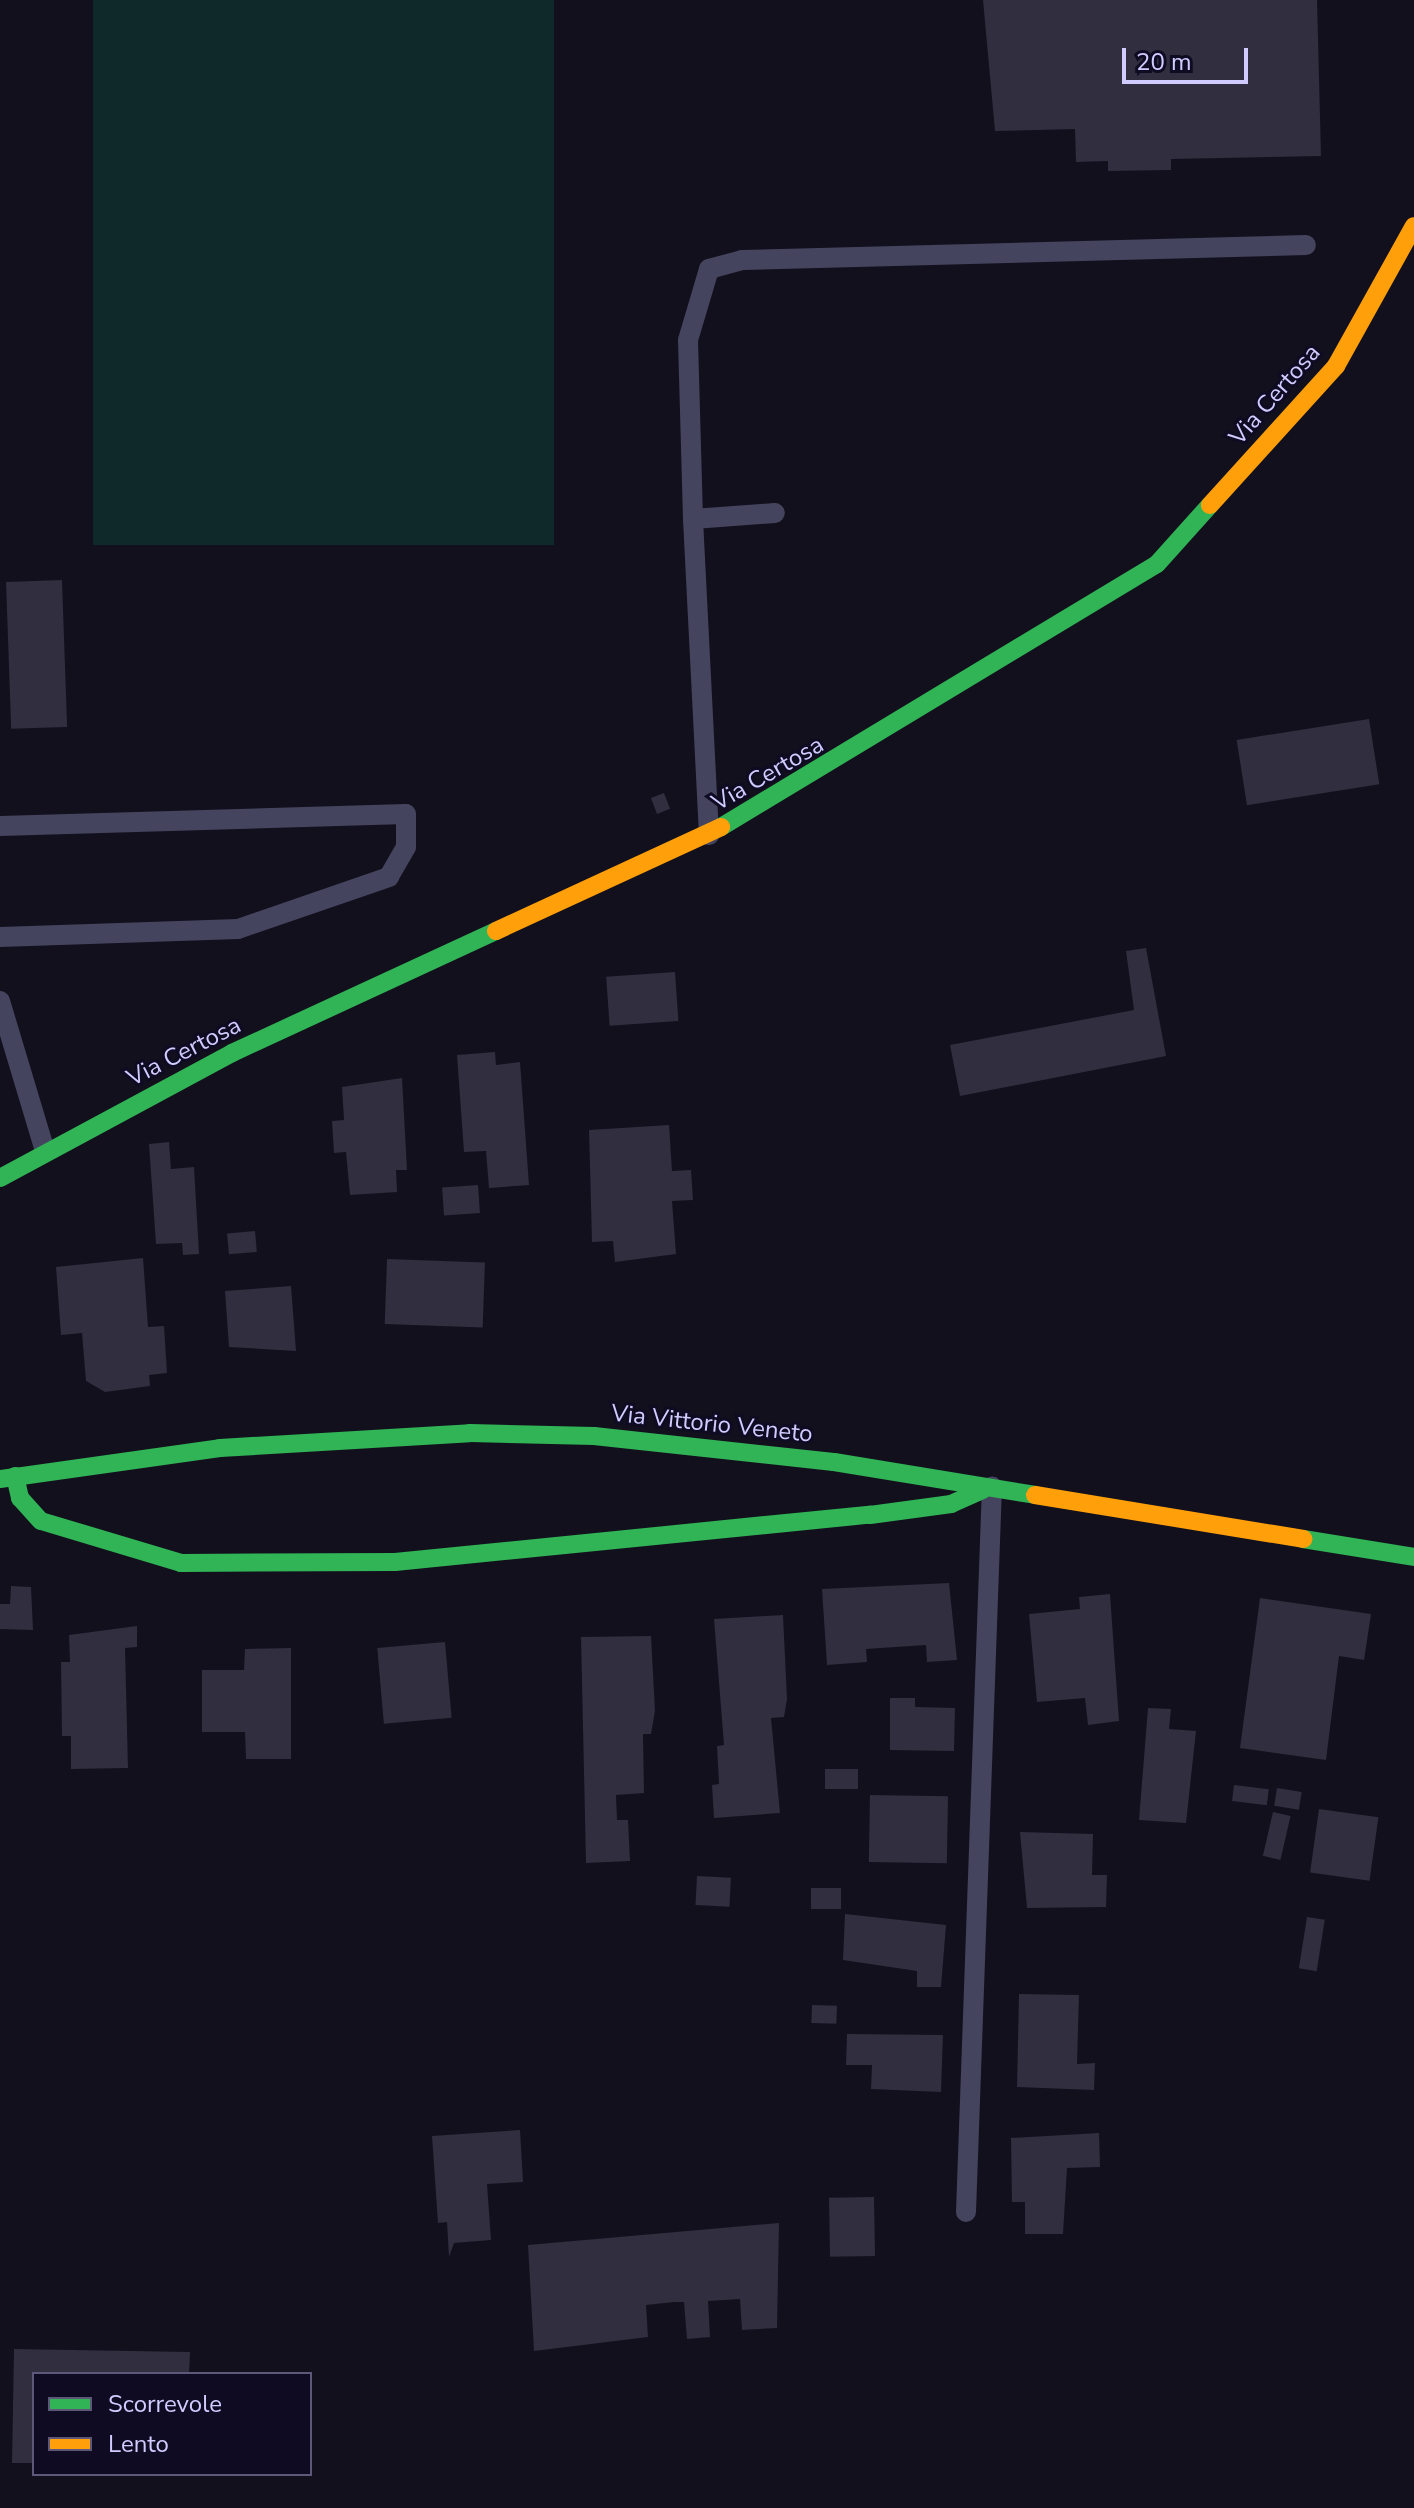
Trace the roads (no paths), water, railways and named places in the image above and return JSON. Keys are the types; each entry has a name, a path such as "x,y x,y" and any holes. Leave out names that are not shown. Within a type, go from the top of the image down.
{"street":[{"name":"Via Certosa","path":"0,1178 45,1151 232,1053 709,835 1157,564 1336,366 1414,226"},
{"name":"Via Vittorio Veneto","path":"8,1477 220,1448 470,1433 714,1446 992,1486 1414,1557"},
{"path":"8,1477 20,1498 41,1521 84,1538 181,1563 277,1564 395,1562 798,1523 951,1504 992,1486"}],"lane":[{"path":"709,835 693,519 688,340 709,269 742,260 1306,245"},
{"path":"693,519 775,513"},
{"path":"0,826 406,814 406,847 389,877 238,929 0,937"},
{"path":"0,1001 45,1151"},
{"path":"966,2212 992,1486"}]}
